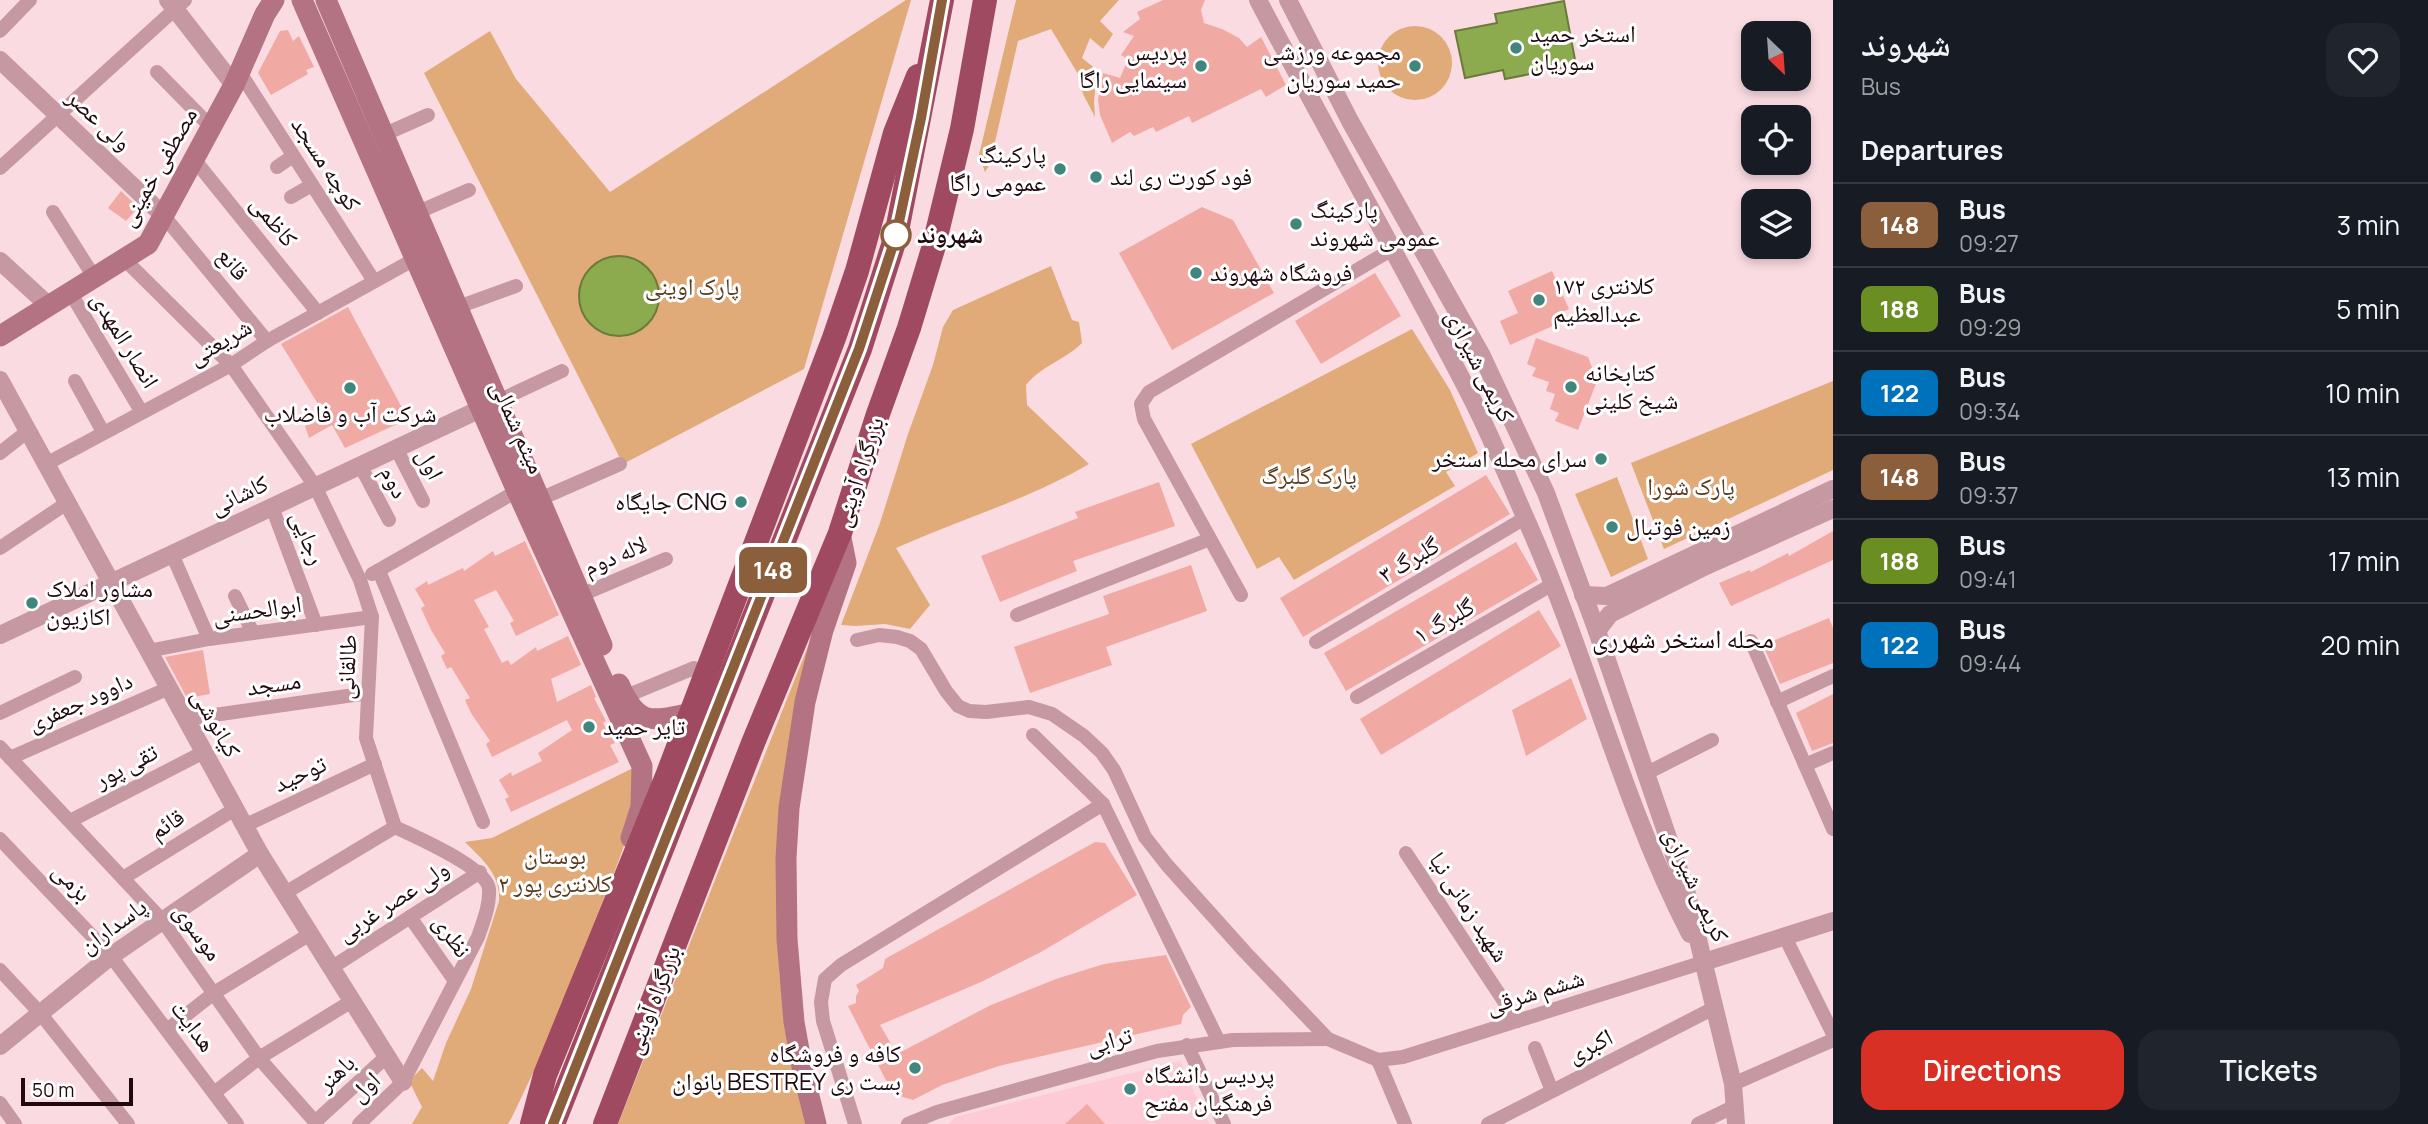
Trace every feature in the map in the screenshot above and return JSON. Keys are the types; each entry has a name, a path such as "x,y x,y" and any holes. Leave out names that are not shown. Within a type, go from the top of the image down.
{"highway":[{"name":"بزرگراه آوینی","path":"553,1124 859,349 896,236 942,0"},
{"name":"بزرگراه آوینی","path":"605,1124 753,743 840,533 933,249 962,129 985,0"},
{"path":"532,1124 545,1075 667,776 834,338 857,271 895,133 937,27"},
{"path":"516,1124 545,1075"}],"main road":[{"name":"میثم شمالی","path":"302,0 415,258 540,499 624,697 641,717 655,719 691,713"},
{"name":"میثم شمالی","path":"326,0 458,307 517,491 642,766 641,807 622,881"},
{"path":"269,7 293,6 312,24"},
{"name":"مصطفی خمینی","path":"0,335 148,244 237,78 269,7"},
{"path":"816,1124 803,1072 792,998 787,939 786,858 789,808 805,702 823,629 846,562 840,533"}],"street":[{"path":"0,31 30,0"},
{"name":"کریمی شیرازی","path":"1258,0 1469,394 1553,584 1664,884 1704,962"},
{"name":"کریمی شیرازی","path":"1288,0 1350,121 1482,356 1546,493 1647,773 1686,890 1704,962"},
{"path":"0,168 60,116 176,3 237,78"},
{"name":"ولی عصر","path":"0,60 163,215"},
{"path":"157,72 211,127"},
{"name":"کوچه مسجد","path":"237,78 293,156 374,281"},
{"path":"383,135 428,115"},
{"path":"277,167 293,156"},
{"name":"کاظمی","path":"193,158 318,313"},
{"path":"291,197 312,185"},
{"path":"416,213 469,190"},
{"path":"53,212 94,277"},
{"name":"قانع","path":"163,215 267,341"},
{"path":"1241,595 1144,419 1141,404 1149,392 1391,250"},
{"name":"شریعتی","path":"46,464 231,365 267,341 415,258"},
{"name":"طالقانی","path":"124,259 231,365 315,486 360,580 372,617 366,738 395,827"},
{"path":"0,261 48,305"},
{"path":"458,307 516,286"},
{"name":"انصار المهدی","path":"70,292 141,411"},
{"path":"1436,333 1461,319"},
{"path":"490,405 562,371"},
{"name":"کیانوشی","path":"0,380 260,854 403,1082"},
{"path":"75,381 103,432"},
{"name":"کاشانی","path":"0,635 490,405"},
{"path":"0,453 28,431"},
{"name":"اول","path":"396,448 423,501"},
{"path":"540,499 620,464"},
{"name":"دوم","path":"360,465 389,520"},
{"path":"1597,631 1610,614 1634,593 1833,489"},
{"path":"360,580 517,491"},
{"path":"0,548 67,503"},
{"name":"رجایی","path":"272,507 316,625"},
{"path":"1583,595 1634,593 1706,566 1833,509"},
{"name":"گلبرگ ۳","path":"1316,642 1525,518"},
{"path":"1017,615 1210,539"},
{"path":"172,554 209,639"},
{"name":"لاله دوم","path":"581,595 666,559"},
{"path":"379,571 483,821"},
{"name":"گلبرگ ۱","path":"1357,697 1553,584"},
{"path":"235,596 253,633"},
{"name":"ابوالحسنی","path":"148,651 209,639 372,617"},
{"path":"857,640 879,635 910,641 921,649 946,691 958,705 969,711 986,712 1029,707 1052,714 1084,736 1102,753 1114,770 1145,837 1245,952 1328,1039 1378,1060 1405,1124"},
{"path":"1751,641 1832,823"},
{"path":"624,697 694,668"},
{"path":"1777,702 1833,676"},
{"path":"0,713 75,677"},
{"name":"داوود جعفری","path":"5,752 169,688"},
{"name":"مسجد","path":"186,719 368,693"},
{"path":"1033,735 1103,804 1219,1042"},
{"path":"1647,773 1712,740"},
{"name":"موسوی","path":"5,752 162,920 259,1058 316,1123"},
{"name":"تقی پور","path":"70,821 204,752"},
{"path":"1805,765 1833,753"},
{"name":"توحید","path":"244,825 374,764"},
{"path":"855,1124 823,1021 821,1002 825,979 841,965 1103,804"},
{"name":"قائم","path":"123,878 235,809"},
{"path":"285,893 395,827 480,872 489,887 486,913 478,937 403,1082"},
{"name":"بزمی","path":"0,839 111,956"},
{"name":"شهید زمانی نیا","path":"1406,853 1517,1021"},
{"name":"پاسداران","path":"0,1046 111,956 260,854"},
{"name":"ولی عصر غربی","path":"331,968 480,872"},
{"name":"نظری","path":"410,917 455,981"},
{"path":"1736,1124 1733,1084 1704,962 1833,921"},
{"path":"167,1030 214,993 310,934"},
{"path":"1785,937 1833,1034"},
{"name":"هدایت","path":"111,956 237,1124"},
{"name":"ششم شرقی","path":"1378,1060 1403,1057 1704,962"},
{"path":"0,970 40,1013 128,1124"},
{"path":"214,1093 259,1058 352,1001"},
{"name":"اکبری","path":"1488,1124 1714,1008"},
{"name":"ترابی","path":"908,1124 950,1108 1157,1051 1219,1042 1328,1039"},
{"path":"1733,1084 1833,1040"},
{"path":"1187,1045 1224,1124"},
{"path":"1535,1048 1552,1091"},
{"name":"باهنر","path":"316,1123 387,1056"},
{"name":"اول","path":"359,1124 403,1082"},
{"path":"0,1103 15,1124"},
{"path":"1698,1124 1735,1106"}],"shaded area":[{"name":"استخر حمید سوریان","path":"1564,1 1576,65 1505,79 1503,70 1465,78 1455,31 1497,23 1495,14"},
{"path":"619,256 634,259 647,268 656,281 659,296 656,311 647,324 634,333 619,336 604,333 591,324 582,311 579,296 582,281 591,268 604,259"},
{"name":"پردیس دانشگاه فرهنگیان مفتح","path":"1180,1061 1209,1124 949,1124 955,1117"}],"green space":[{"name":"پارک اوینی","path":"906,0 911,0 804,369 623,464 424,73 490,31 516,79 610,192"},
{"path":"1016,0 1119,0 1100,21 1113,34 1103,49 1090,38 1082,58 1097,70 1095,117 1083,94 1078,74 1051,29 1018,41 990,164 985,172 979,155"},
{"name":"مجموعه ورزشی حمید سوریان","path":"1415,26 1429,29 1441,37 1449,49 1452,63 1449,77 1441,89 1429,97 1415,100 1401,97 1389,89 1381,77 1378,63 1381,49 1389,37 1401,29"},
{"path":"1051,266 1072,320 1079,322 1082,343 1032,378 1026,385 1027,405 1089,464 1018,499 896,548 930,605 910,629 885,624 841,625 880,523 933,365 943,327 953,310"},
{"name":"پارک گلبرگ","path":"1412,329 1450,390 1478,453 1446,472 1455,486 1294,580 1279,557 1257,569 1191,444"},
{"name":"پارک شورا","path":"1833,381 1833,470 1664,549 1631,463"},
{"name":"زمین فوتبال","path":"1617,477 1648,559 1611,577 1575,494"},
{"path":"818,621 777,879 779,972 790,1049 807,1124 618,1124"},
{"name":"بوستان کلانتری پور ۲","path":"637,766 627,837 617,865 543,1052 508,1124 412,1124 422,1107 409,1081 422,1068 433,1081 446,1043 471,989 499,901 494,876 465,842 492,838"}],"building":[{"name":"پردیس سینمایی راگا","path":"1163,0 1205,0 1201,10 1204,23 1239,38 1247,47 1261,37 1286,85 1266,97 1261,89 1192,123 1189,116 1156,132 1153,127 1134,136 1130,132 1112,143 1100,115 1098,99 1103,73 1120,78 1128,59 1121,55 1134,36 1123,32 1140,19 1137,12"},
{"path":"288,30 293,41 299,36 314,67 306,70 308,74 271,95 258,73 280,31"},
{"path":"121,191 138,207 126,221 108,208"},
{"name":"فروشگاه شهروند","path":"1202,207 1233,220 1274,293 1172,350 1119,253"},
{"name":"کلانتری ۱۷۲ عبدالعظیم","path":"1552,271 1569,309 1562,312 1566,320 1510,345 1500,321 1518,313 1508,291"},
{"path":"1375,273 1401,316 1321,364 1295,321"},
{"name":"شرکت آب و فاضلاب","path":"348,307 408,419 345,448 332,425 309,438 305,426 323,412 281,344"},
{"name":"کتابخانه شیخ کلینی","path":"1536,338 1588,357 1597,381 1578,430 1555,421 1559,413 1550,409 1555,394 1546,391 1549,382 1532,376 1536,368 1527,364"},
{"path":"1486,475 1510,514 1303,637 1280,598"},
{"path":"1159,482 1175,526 1073,561 1077,571 1000,602 981,556 1078,518 1075,512"},
{"path":"1833,531 1833,560 1731,606 1719,583 1750,570 1751,572 1788,553 1789,556"},
{"path":"525,541 559,615 516,636 510,623 514,621 496,590 474,600 489,627 484,629 502,663 508,660 511,665 536,647 537,651 568,636 581,665 551,679 557,702 591,685 596,697 594,698 606,721 603,723 615,743 610,745 619,762 511,812 505,799 509,797 499,780 511,772 512,776 542,761 538,753 572,730 567,720 492,757 486,744 490,741 471,713 465,700 470,698 451,667 447,669 441,656 445,653 431,630 421,608 425,606 415,589 427,581 428,585 463,568 464,571 493,551 495,556"},
{"path":"1516,542 1538,580 1346,691 1324,653"},
{"path":"1191,565 1207,611 1106,647 1112,665 1030,693 1014,647 1109,614 1103,596"},
{"path":"1539,610 1561,646 1381,755 1360,719"},
{"path":"1829,618 1833,628 1833,663 1780,684 1763,645"},
{"path":"203,650 210,694 187,698 165,657"},
{"path":"1571,678 1587,719 1526,756 1512,710"},
{"path":"1833,694 1833,743 1812,751 1796,713"},
{"path":"1095,842 1105,843 1137,895 1041,952 981,982 880,1025 897,1054 991,1005 1056,979 1104,964 1166,955 1191,1007 1183,1015 1181,1024 999,1066 942,1085 913,1100 893,1094 848,1006 856,1003 859,991 856,985 883,968 885,959"},
{"path":"1087,1104 1105,1124 1065,1124"}],"bus line":[{"name":"148","path":"553,1124 750,631 859,349 896,236 942,0"}],"place":[{"name":"استخر حمید سوریان","path":"1516,48"},
{"name":"پردیس سینمایی راگا","path":"1201,66"},
{"name":"مجموعه ورزشی حمید سوریان","path":"1415,66"},
{"name":"پارکینگ عمومی راگا","path":"1060,169"},
{"name":"فود کورت ری لند","path":"1096,177"},
{"name":"پارکینگ عمومی شهروند","path":"1296,224"},
{"name":"شهروند","path":"896,235"},
{"name":"فروشگاه شهروند","path":"1196,273"},
{"name":"کلانتری ۱۷۲ عبدالعظیم","path":"1539,300"},
{"name":"کتابخانه شیخ کلینی","path":"1571,387"},
{"name":"شرکت آب و فاضلاب","path":"350,388"},
{"name":"سرای محله استخر","path":"1601,459"},
{"name":"جایگاه CNG","path":"741,502"},
{"name":"زمین فوتبال","path":"1612,527"},
{"name":"مشاور املاک اکازیون","path":"32,603"},
{"name":"تایر حمید","path":"589,727"},
{"name":"کافه و فروشگاه بانوان BESTREY بست ری","path":"915,1068"},
{"name":"پردیس دانشگاه فرهنگیان مفتح","path":"1130,1089"}],"district":[{"name":"محله استخر شهرری","path":"1683,639"}]}
